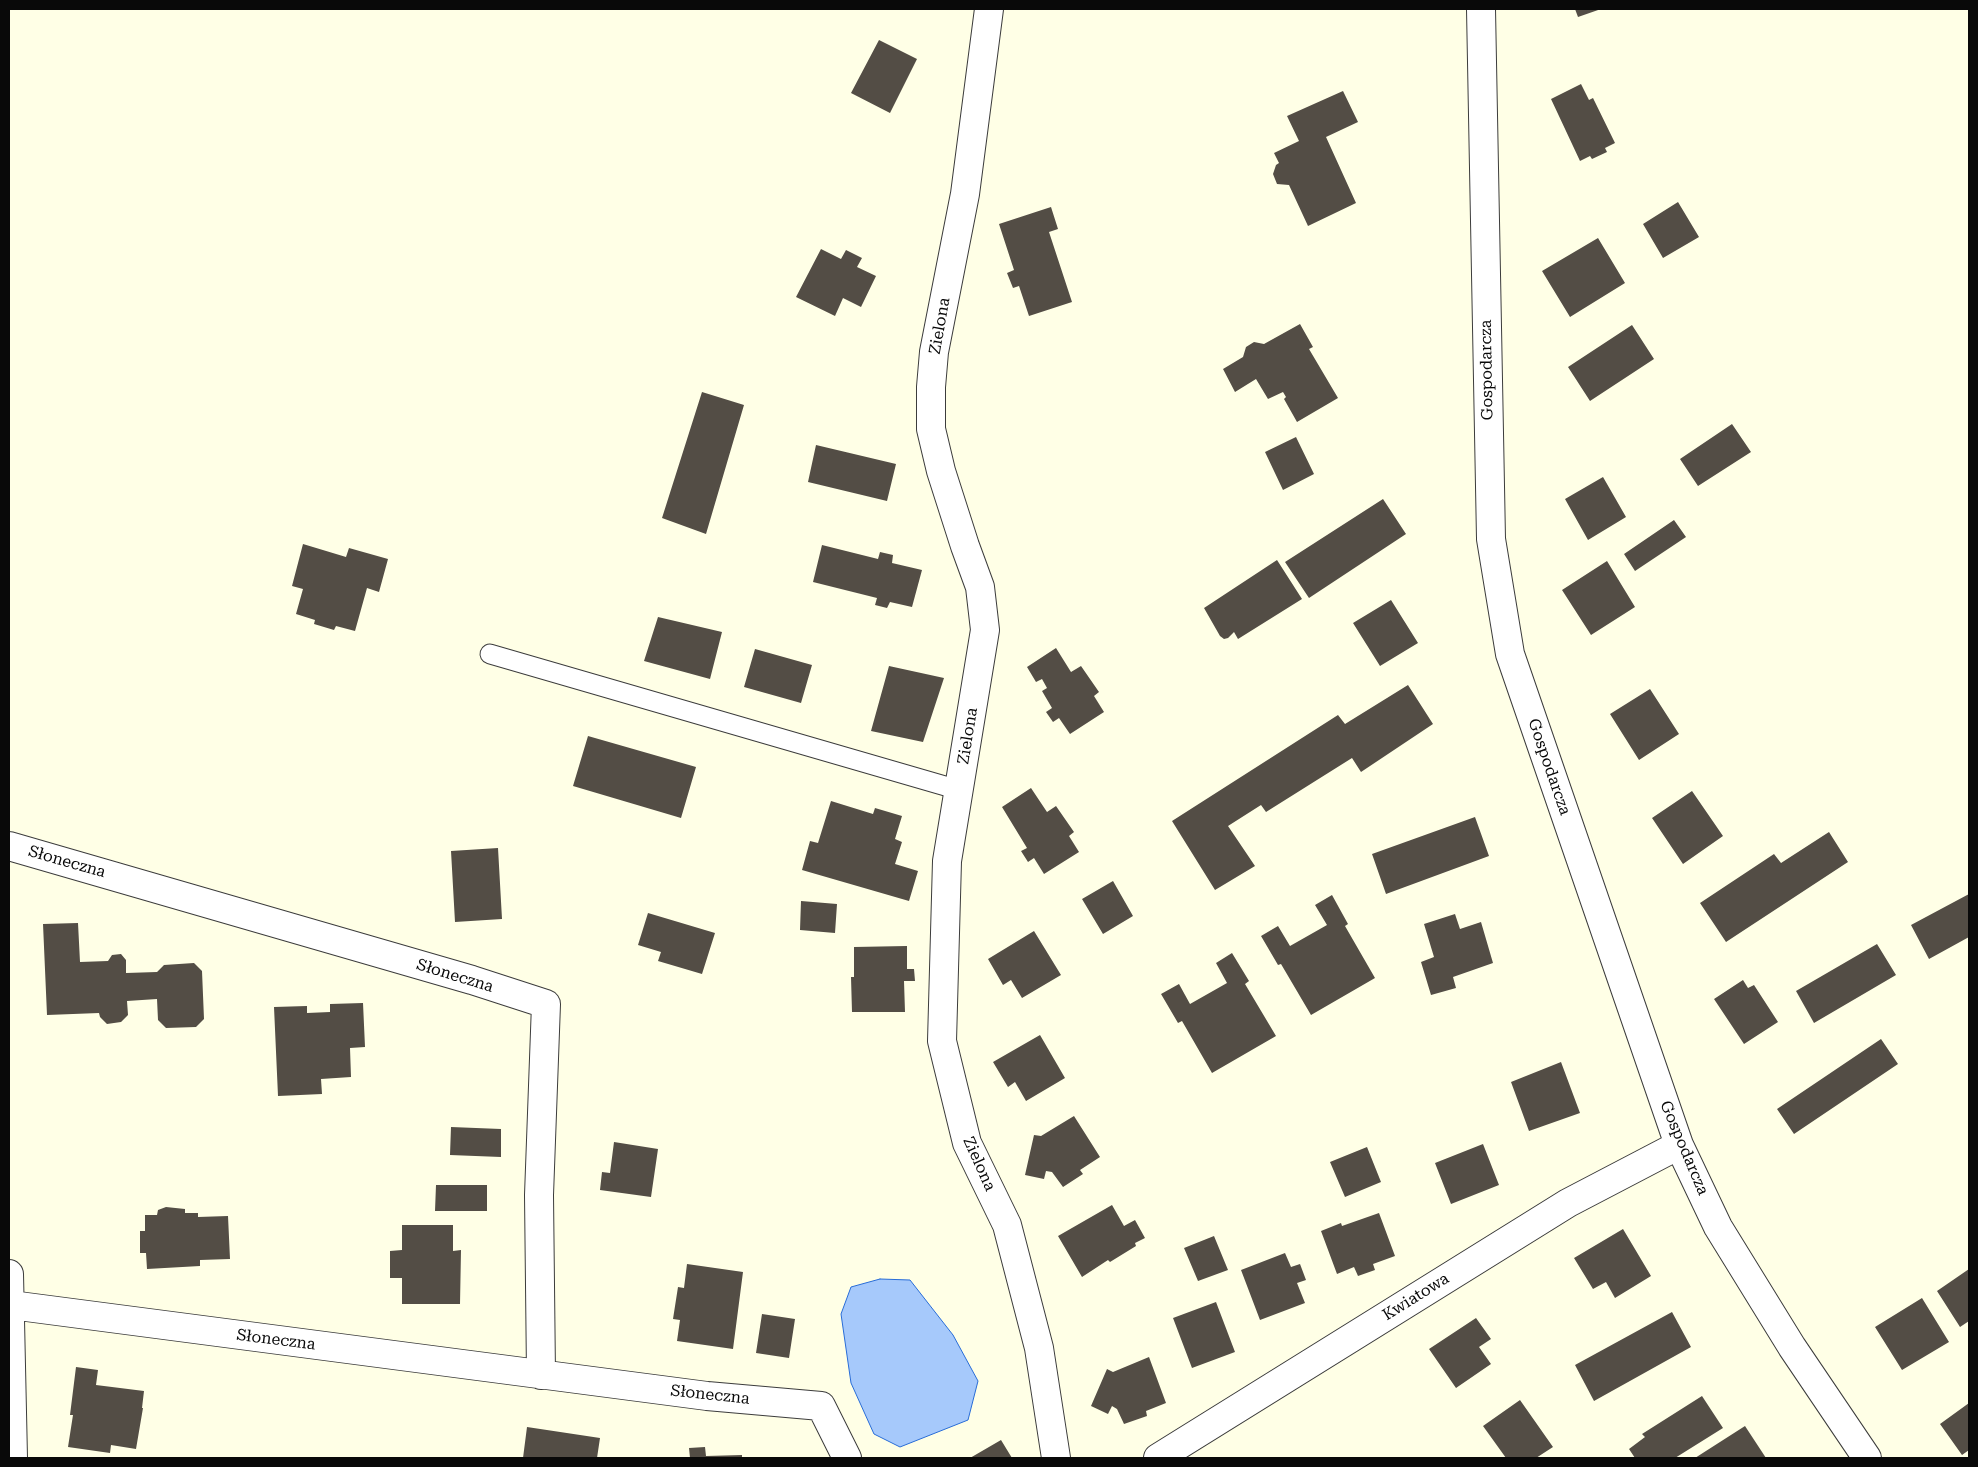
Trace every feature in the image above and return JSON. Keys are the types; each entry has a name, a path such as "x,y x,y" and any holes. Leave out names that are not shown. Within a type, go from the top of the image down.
{"street":[{"name":"Zielona","path":"988,9 965,194 934,352 931,387 932,429 941,471 962,538 980,586 985,630 946,861 942,1042 967,1143 1007,1225 1039,1348 1056,1458"},
{"name":"Gospodarcza","path":"1480,9 1491,539 1510,654 1679,1145 1718,1227 1792,1347 1867,1458"},
{"name":"Słoneczna","path":"9,846 472,980 546,1004 539,1195 541,1375"},
{"name":"Kwiatowa","path":"1158,1458 1568,1203 1679,1145"},
{"path":"9,1274 13,1458"},
{"name":"Słoneczna","path":"11,1305 707,1396 822,1406 847,1458"}],"lane":[{"path":"490,654 959,790"}],"water":[{"path":"880,1279 910,1280 953,1335 978,1381 968,1420 900,1447 874,1434 851,1383 841,1314 851,1287"}],"building":[{"path":"1575,9 1601,9 1578,17"},
{"path":"879,40 917,59 890,113 851,93"},
{"path":"1581,84 1589,100 1593,98 1615,143 1605,148 1607,152 1592,159 1590,156 1580,161 1551,99"},
{"path":"1343,91 1358,122 1326,137 1356,203 1308,226 1289,185 1277,184 1273,174 1276,165 1279,163 1274,153 1299,141 1287,116"},
{"path":"1678,202 1699,237 1663,258 1643,224"},
{"path":"1051,207 1058,229 1049,232 1072,302 1029,316 1019,286 1013,288 1007,273 1014,270 999,224"},
{"path":"1598,238 1625,283 1570,317 1542,271"},
{"path":"821,249 841,259 846,250 862,258 857,267 876,276 861,307 843,298 835,316 796,297"},
{"path":"1300,324 1313,347 1309,349 1338,398 1297,422 1284,399 1286,397 1283,392 1268,399 1256,379 1235,392 1223,369 1243,357 1246,347 1254,342 1264,344"},
{"path":"1632,325 1654,359 1590,401 1568,367"},
{"path":"702,392 744,405 706,534 662,518"},
{"path":"1732,424 1751,452 1698,486 1680,459"},
{"path":"1296,437 1314,474 1283,490 1265,452"},
{"path":"816,445 896,464 887,501 808,482"},
{"path":"1603,477 1626,517 1588,540 1565,499"},
{"path":"1383,499 1406,534 1309,598 1285,562"},
{"path":"1674,520 1686,537 1635,571 1624,554"},
{"path":"303,544 346,557 349,548 388,559 379,592 367,588 355,631 336,626 334,630 314,624 315,620 296,614 303,589 292,586"},
{"path":"822,545 878,559 880,552 893,555 892,563 922,570 912,607 890,602 887,608 875,605 877,598 813,582"},
{"path":"1277,560 1302,599 1238,639 1234,632 1224,639 1220,636 1204,608"},
{"path":"1607,561 1635,607 1591,635 1562,590"},
{"path":"1391,600 1418,643 1380,666 1353,623"},
{"path":"658,617 722,632 710,679 644,661"},
{"path":"1056,648 1071,672 1081,666 1099,692 1094,696 1104,712 1070,734 1059,718 1053,722 1046,712 1052,708 1042,691 1047,688 1042,679 1036,682 1027,667"},
{"path":"755,649 812,665 801,703 744,687"},
{"path":"889,666 944,678 923,742 871,731"},
{"path":"1408,685 1433,724 1361,772 1352,758 1266,812 1261,805 1228,826 1255,866 1215,890 1172,821 1338,715 1345,724"},
{"path":"1650,689 1679,734 1639,760 1610,714"},
{"path":"588,736 696,767 681,818 573,786"},
{"path":"1031,788 1047,812 1056,806 1074,832 1069,836 1079,852 1044,874 1034,858 1028,862 1021,851 1027,848 1002,807"},
{"path":"1692,791 1723,836 1683,864 1652,818"},
{"path":"831,801 873,814 875,808 902,816 895,839 902,842 895,864 918,871 909,901 802,870 810,841 818,843"},
{"path":"1475,817 1489,856 1386,894 1372,854"},
{"path":"1829,832 1848,862 1726,942 1700,903 1774,854 1781,863"},
{"path":"498,848 502,919 455,922 451,851"},
{"path":"1113,881 1133,916 1103,934 1082,899"},
{"path":"1969,894 1969,937 1929,959 1911,925"},
{"path":"1332,895 1348,924 1345,926 1375,978 1311,1015 1281,964 1278,965 1261,936 1278,926 1290,946 1327,925 1315,905"},
{"path":"801,901 837,904 835,933 800,930"},
{"path":"648,913 715,933 702,974 658,961 661,952 638,945"},
{"path":"1455,914 1460,929 1481,922 1493,963 1453,977 1456,988 1431,995 1421,962 1434,957 1424,924"},
{"path":"78,923 80,962 108,961 112,955 121,954 126,960 126,973 157,972 164,965 194,963 202,971 204,1019 196,1027 166,1028 158,1020 157,999 127,1001 128,1015 121,1022 107,1024 100,1017 99,1013 47,1015 43,924"},
{"path":"1034,931 1061,975 1022,998 1011,980 1003,985 988,959"},
{"path":"1877,944 1896,975 1814,1023 1796,991"},
{"path":"907,946 907,969 914,969 915,981 904,981 905,1012 852,1012 851,977 854,977 854,947"},
{"path":"1232,953 1249,981 1245,984 1276,1036 1212,1073 1182,1021 1178,1023 1161,994 1179,984 1190,1004 1227,983 1216,963"},
{"path":"1743,980 1748,988 1754,985 1778,1022 1744,1044 1714,999"},
{"path":"363,1003 365,1047 350,1048 351,1077 321,1079 322,1094 278,1096 274,1007 307,1006 307,1013 330,1012 330,1004"},
{"path":"1040,1035 1065,1078 1026,1101 1015,1082 1008,1087 993,1062"},
{"path":"1881,1039 1898,1064 1794,1134 1777,1109"},
{"path":"1561,1062 1580,1113 1529,1131 1511,1082"},
{"path":"1074,1116 1100,1157 1080,1170 1083,1174 1063,1187 1052,1172 1046,1171 1044,1179 1025,1175 1034,1135 1041,1136"},
{"path":"451,1127 501,1129 501,1157 450,1155"},
{"path":"614,1142 658,1149 651,1197 600,1190 602,1172 610,1173"},
{"path":"1483,1144 1499,1185 1451,1204 1435,1163"},
{"path":"1367,1147 1381,1182 1345,1197 1330,1162"},
{"path":"436,1185 487,1185 487,1211 435,1211"},
{"path":"1112,1205 1124,1226 1135,1220 1145,1238 1135,1243 1136,1246 1110,1262 1108,1260 1082,1277 1058,1236"},
{"path":"166,1207 185,1209 185,1213 198,1213 198,1217 228,1216 230,1259 200,1260 200,1266 147,1269 146,1253 140,1253 140,1231 145,1231 145,1215 157,1215 158,1210"},
{"path":"1379,1213 1395,1256 1373,1264 1375,1270 1358,1276 1354,1267 1337,1274 1321,1231 1341,1223 1342,1226"},
{"path":"402,1225 453,1225 453,1251 461,1250 460,1304 402,1304 402,1278 390,1278 390,1251 402,1250"},
{"path":"1623,1229 1651,1276 1615,1298 1606,1282 1593,1289 1574,1258"},
{"path":"1214,1236 1228,1270 1198,1281 1184,1248"},
{"path":"1285,1253 1291,1267 1300,1264 1306,1280 1297,1283 1305,1303 1260,1320 1241,1270"},
{"path":"687,1264 743,1272 733,1349 677,1341 680,1320 673,1319 678,1287 684,1288"},
{"path":"1969,1269 1969,1321 1960,1327 1937,1291"},
{"path":"1922,1298 1949,1342 1902,1370 1875,1327"},
{"path":"1216,1302 1235,1352 1192,1368 1173,1318"},
{"path":"1672,1312 1691,1347 1594,1401 1575,1365"},
{"path":"762,1314 795,1319 789,1358 756,1353"},
{"path":"1476,1318 1491,1339 1479,1347 1491,1364 1456,1388 1429,1349"},
{"path":"1149,1357 1166,1403 1146,1411 1147,1416 1124,1424 1117,1409 1112,1406 1108,1414 1091,1406 1107,1369 1113,1372"},
{"path":"76,1367 98,1370 96,1385 144,1391 136,1449 111,1445 110,1453 68,1447 73,1415 70,1415"},
{"path":"1702,1396 1723,1428 1675,1458 1635,1458 1629,1449 1645,1437 1642,1434"},
{"path":"1520,1400 1553,1447 1536,1458 1506,1458 1483,1426"},
{"path":"1969,1403 1969,1450 1962,1455 1940,1424"},
{"path":"1745,1426 1766,1458 1695,1458"},
{"path":"527,1427 600,1438 597,1458 523,1458"},
{"path":"1001,1440 1012,1458 970,1458"},
{"path":"705,1447 706,1456 742,1455 742,1458 690,1458 689,1448"}]}
